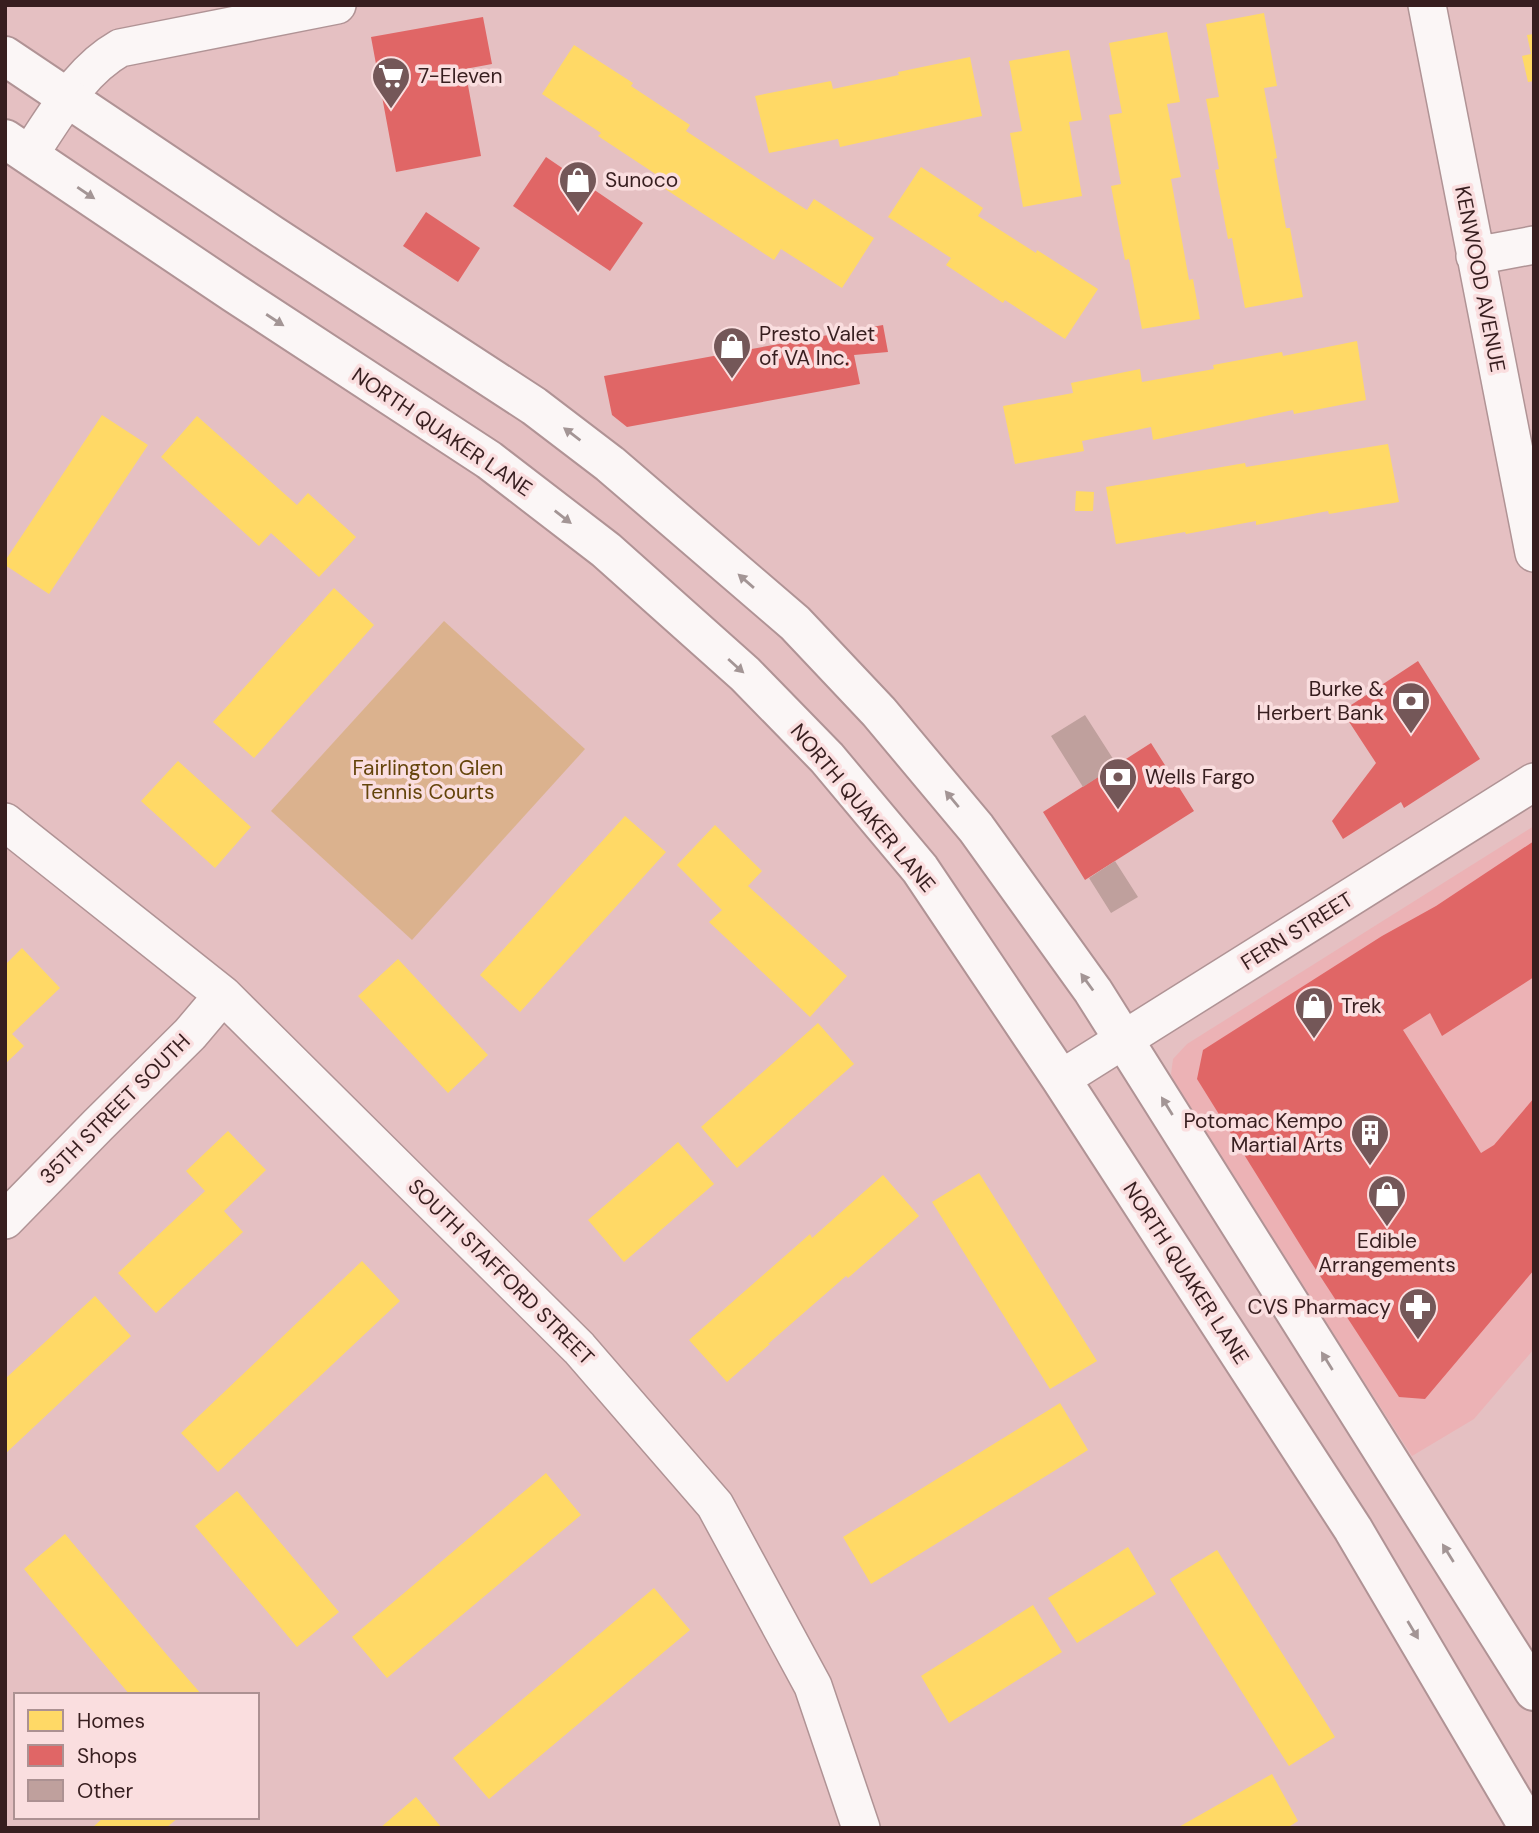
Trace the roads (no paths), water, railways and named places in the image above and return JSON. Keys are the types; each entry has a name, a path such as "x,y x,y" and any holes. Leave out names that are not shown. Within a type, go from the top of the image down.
{"main road":[{"path":"5,56 272,236 534,406 610,464 795,623 879,712 976,828 1093,990 1534,1691"},
{"name":"NORTH QUAKER LANE","path":"17,147 489,460 606,550 745,674 827,758 920,869 1061,1079 1353,1530 1529,1828"}],"street":[{"path":"17,147 68,98 99,60 120,48 337,5"},
{"name":"KENWOOD AVENUE","path":"1427,5 1534,554"},
{"path":"1475,256 1534,245"},
{"name":"FERN STREET","path":"1061,1079 1534,782"},
{"name":"SOUTH STAFFORD STREET","path":"5,822 223,995 579,1348 715,1505 813,1686 861,1828"},
{"name":"35TH STREET SOUTH","path":"5,1220 190,1034 223,995"},
{"path":"1484,1611 1534,1650"}],"place":[{"name":"7-Eleven","path":"391,110"},
{"name":"Sunoco","path":"578,214"},
{"name":"Presto Valet of VA Inc.","path":"732,380"},
{"name":"Burke & Herbert Bank","path":"1411,735"},
{"name":"Wells Fargo","path":"1118,811"},
{"name":"Trek","path":"1314,1040"},
{"name":"Potomac Kempo Martial Arts","path":"1370,1167"},
{"name":"Edible Arrangements","path":"1387,1228"},
{"name":"CVS Pharmacy","path":"1418,1341"}],"park label":[{"name":"Fairlington Glen Tennis Courts","path":"428,780"}]}
